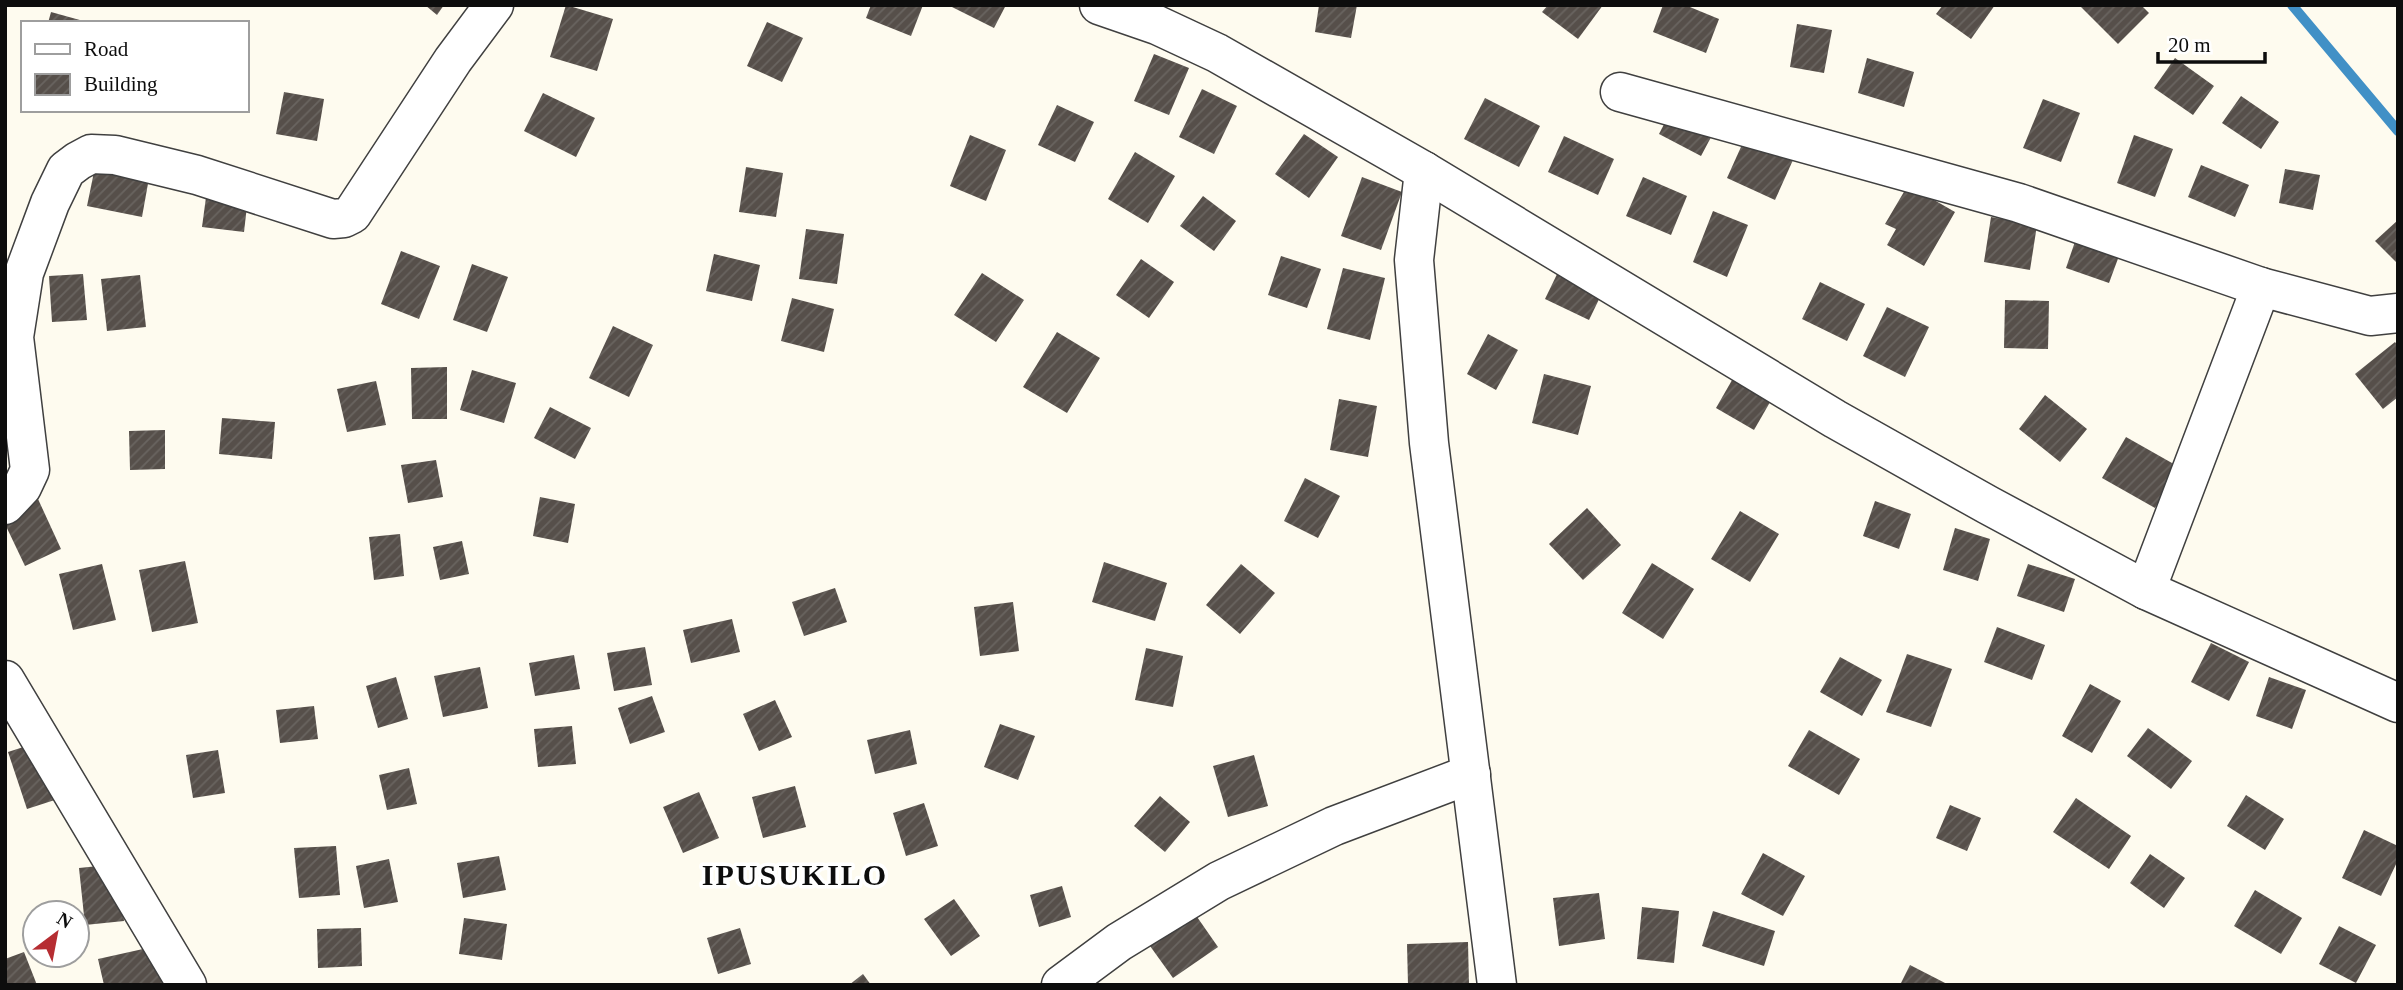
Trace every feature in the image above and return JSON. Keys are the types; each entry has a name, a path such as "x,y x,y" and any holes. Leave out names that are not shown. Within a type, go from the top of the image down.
{"street":[{"path":"5,505 22,487 30,470 14,337 24,273 50,203 66,170 91,154 115,155 197,175 333,219 344,218 352,214 453,60 494,5"},
{"path":"1100,5 1157,25 1217,53 1424,172 1835,419 2146,590 2398,703"},
{"path":"1620,92 2019,204 2261,287 2370,316 2398,313"},
{"path":"1424,172 1414,260 1429,443 1497,985"},
{"path":"2146,590 2261,287"},
{"path":"5,680 187,985"},
{"path":"1061,985 1119,942 1219,881 1334,826 1471,774"}],"building":[{"path":"425,5 444,5 437,15"},
{"path":"566,5 613,19 597,71 550,57"},
{"path":"871,5 923,5 911,36 866,18"},
{"path":"948,5 1006,5 994,28"},
{"path":"1319,5 1357,5 1351,38 1315,32"},
{"path":"1548,5 1603,5 1578,39 1542,12"},
{"path":"1663,5 1685,5 1719,19 1706,53 1653,32"},
{"path":"1943,5 1995,5 1971,39 1936,14"},
{"path":"2079,5 2141,5 2149,13 2118,44"},
{"path":"51,12 83,21 49,21"},
{"path":"767,22 803,38 782,82 747,66"},
{"path":"1797,24 1832,30 1824,73 1790,67"},
{"path":"1154,54 1189,68 1169,115 1134,101"},
{"path":"1867,58 1914,72 1904,107 1858,93"},
{"path":"2175,58 2214,86 2193,115 2154,88"},
{"path":"1202,89 1237,106 1214,154 1179,137"},
{"path":"284,92 324,99 317,141 276,134"},
{"path":"543,93 595,118 576,157 524,131"},
{"path":"2241,96 2279,122 2261,149 2222,123"},
{"path":"1485,98 1540,126 1519,167 1464,139"},
{"path":"2043,99 2080,113 2061,162 2023,148"},
{"path":"1675,103 1717,126 1701,156 1659,134"},
{"path":"1057,105 1094,122 1075,162 1038,145"},
{"path":"1304,134 1338,157 1309,198 1275,174"},
{"path":"970,135 1006,150 986,201 950,186"},
{"path":"2134,135 2173,149 2155,197 2117,183"},
{"path":"1564,136 1614,159 1598,195 1548,172"},
{"path":"1745,138 1793,160 1775,200 1727,178"},
{"path":"1135,152 1175,176 1148,223 1108,199"},
{"path":"2201,165 2249,185 2235,217 2188,197"},
{"path":"95,167 149,178 142,217 87,206"},
{"path":"746,167 783,173 776,217 739,212"},
{"path":"2285,169 2320,175 2313,210 2279,203"},
{"path":"209,175 250,180 244,232 202,227"},
{"path":"1362,177 1402,192 1381,250 1341,236"},
{"path":"1643,177 1687,196 1671,235 1626,216"},
{"path":"1908,185 1955,212 1924,266 1887,245 1896,229 1885,224"},
{"path":"1203,196 1236,221 1214,251 1180,226"},
{"path":"1713,211 1748,225 1727,277 1693,262"},
{"path":"1991,217 2037,225 2030,270 1984,262"},
{"path":"2398,220 2398,264 2375,241"},
{"path":"806,229 844,234 837,284 799,279"},
{"path":"2079,230 2123,245 2109,283 2066,268"},
{"path":"401,251 440,266 419,319 381,304"},
{"path":"714,254 760,265 752,301 706,291"},
{"path":"1281,256 1321,269 1307,308 1268,295"},
{"path":"1141,259 1174,282 1149,318 1116,295"},
{"path":"472,264 508,277 487,332 453,320"},
{"path":"1343,268 1385,278 1370,340 1327,329"},
{"path":"1560,268 1604,289 1589,320 1545,299"},
{"path":"982,273 1024,300 996,342 954,315"},
{"path":"83,274 87,320 52,322 49,276"},
{"path":"140,275 146,327 107,331 101,279"},
{"path":"1820,282 1865,304 1847,341 1802,319"},
{"path":"792,298 834,309 824,352 781,341"},
{"path":"2005,300 2049,301 2048,349 2004,348"},
{"path":"1887,307 1929,327 1905,377 1863,356"},
{"path":"613,326 653,345 629,397 589,378"},
{"path":"1057,332 1100,358 1067,413 1023,387"},
{"path":"1488,334 1518,350 1496,390 1467,374"},
{"path":"2395,342 2398,346 2398,397 2383,409 2355,374"},
{"path":"447,367 447,419 412,419 411,368"},
{"path":"1739,368 1777,390 1754,430 1716,408"},
{"path":"472,370 516,383 504,423 460,410"},
{"path":"1544,374 1591,386 1578,435 1532,423"},
{"path":"376,381 386,425 347,432 337,389"},
{"path":"2045,395 2087,429 2060,462 2019,429"},
{"path":"1339,399 1377,406 1368,457 1330,450"},
{"path":"550,407 591,428 575,459 534,438"},
{"path":"222,418 275,422 272,459 219,454"},
{"path":"165,430 165,469 130,470 129,431"},
{"path":"2126,437 2179,467 2155,508 2102,478"},
{"path":"436,460 443,497 408,503 401,465"},
{"path":"1305,478 1340,496 1318,538 1284,521"},
{"path":"540,497 575,504 568,543 533,536"},
{"path":"38,499 61,549 25,566 5,524 5,515"},
{"path":"1875,501 1911,514 1899,549 1863,536"},
{"path":"1587,508 1621,545 1583,580 1549,544"},
{"path":"1740,511 1779,534 1750,582 1711,559"},
{"path":"1955,528 1990,539 1978,581 1943,570"},
{"path":"400,534 404,576 374,580 369,537"},
{"path":"462,541 469,574 440,580 433,547"},
{"path":"185,561 198,623 152,632 139,570"},
{"path":"1104,562 1167,583 1155,621 1092,602"},
{"path":"1652,563 1694,589 1663,639 1622,613"},
{"path":"102,564 116,620 73,630 59,574"},
{"path":"1241,564 1275,593 1240,634 1206,605"},
{"path":"2028,564 2075,579 2064,612 2017,596"},
{"path":"835,588 847,622 804,636 792,602"},
{"path":"1013,602 1019,651 980,656 974,607"},
{"path":"732,619 740,652 691,663 683,630"},
{"path":"1997,627 2045,645 2032,680 1984,662"},
{"path":"2211,643 2249,662 2229,701 2191,682"},
{"path":"645,647 652,685 614,691 607,653"},
{"path":"1146,648 1183,656 1173,707 1135,700"},
{"path":"1907,654 1952,669 1931,727 1886,712"},
{"path":"574,655 580,689 535,696 529,663"},
{"path":"1840,657 1882,680 1862,716 1820,692"},
{"path":"480,667 488,708 443,717 434,676"},
{"path":"396,677 408,719 378,728 366,686"},
{"path":"2269,677 2306,690 2292,729 2256,716"},
{"path":"2090,684 2121,701 2092,753 2062,736"},
{"path":"652,696 665,732 630,744 618,708"},
{"path":"775,700 792,737 759,751 743,714"},
{"path":"314,706 318,739 280,743 276,710"},
{"path":"1000,724 1035,736 1018,780 984,767"},
{"path":"572,726 576,764 538,767 534,729"},
{"path":"2148,728 2192,761 2171,789 2127,756"},
{"path":"910,730 917,764 875,774 867,740"},
{"path":"1809,730 1860,759 1839,795 1788,766"},
{"path":"45,740 64,797 27,809 8,752"},
{"path":"218,750 225,793 193,798 186,755"},
{"path":"1254,755 1268,806 1228,817 1213,766"},
{"path":"409,768 417,804 387,810 379,775"},
{"path":"795,786 806,827 763,838 752,797"},
{"path":"699,792 719,838 683,853 663,807"},
{"path":"2246,795 2284,819 2265,850 2227,826"},
{"path":"1160,796 1190,822 1165,852 1134,826"},
{"path":"2076,798 2131,836 2109,869 2053,832"},
{"path":"924,803 938,846 906,856 893,813"},
{"path":"1950,805 1981,818 1967,851 1936,838"},
{"path":"2364,830 2398,846 2398,860 2381,896 2342,878"},
{"path":"336,846 340,895 299,898 294,848"},
{"path":"1763,853 1805,876 1783,916 1741,894"},
{"path":"2150,854 2185,878 2164,908 2130,883"},
{"path":"499,856 506,890 463,898 457,863"},
{"path":"389,859 398,902 364,908 356,866"},
{"path":"118,864 124,921 91,924 91,899 82,899 79,868"},
{"path":"1062,886 1071,917 1039,927 1030,895"},
{"path":"2255,890 2302,918 2281,954 2234,926"},
{"path":"1599,893 1605,939 1559,946 1553,898"},
{"path":"954,899 980,936 951,956 924,919"},
{"path":"1642,907 1679,911 1674,963 1637,959"},
{"path":"1713,911 1775,931 1764,966 1702,946"},
{"path":"1195,914 1218,947 1173,978 1150,946"},
{"path":"464,918 507,924 502,960 459,954"},
{"path":"2339,926 2376,945 2356,983 2319,964"},
{"path":"361,928 362,966 318,968 317,929"},
{"path":"740,928 751,964 718,974 707,938"},
{"path":"1468,942 1469,985 1408,985 1407,944"},
{"path":"161,945 170,985 104,985 98,959"},
{"path":"21,953 21,969 31,969 37,985 5,985 5,959"},
{"path":"1910,965 1949,985 1900,985"},
{"path":"863,974 871,985 849,985"}],"waterway":[{"path":"2292,5 2398,131"}],"district":[{"name":"IPUSUKILO","path":"795,874"}]}
